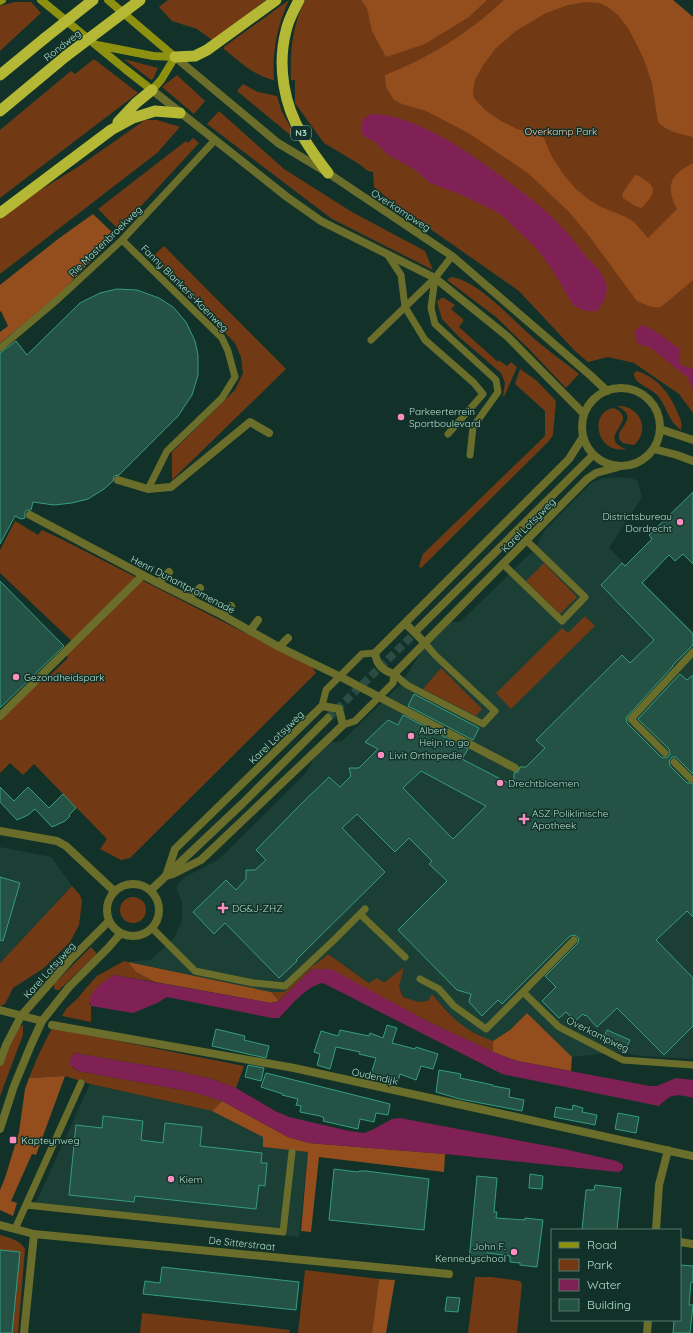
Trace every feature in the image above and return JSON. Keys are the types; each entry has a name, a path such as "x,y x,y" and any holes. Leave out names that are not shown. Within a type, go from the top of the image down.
{"highway":[{"name":"Rondweg","path":"0,74 93,0"},
{"name":"Rondweg","path":"0,111 66,56 140,0"},
{"path":"175,57 195,56 207,50 276,0"},
{"name":"N3","path":"299,0 286,31 282,61 285,93 290,109 302,135 328,173"},
{"path":"111,130 136,103 152,90"},
{"path":"0,213 111,130 146,113 159,110 180,112"}],"main road":[{"path":"41,0 152,90 161,80 175,57"},
{"path":"108,0 175,57"},
{"path":"95,44 153,56 175,57"}],"street":[{"name":"Overkampweg","path":"175,57 278,144 328,173 452,256 607,391"},
{"path":"152,90 287,197 321,222 435,278 508,337 584,414"},
{"path":"618,388 629,389 645,397 657,411 660,429 657,443 647,457 638,463 618,467 604,463 593,455 585,443 582,425 584,414 591,402 601,393 607,391 618,388"},
{"path":"118,480 148,489 171,487 250,422 270,433"},
{"path":"660,429 693,440"},
{"name":"Karel Lotsyweg","path":"375,653 570,459 583,437"},
{"path":"654,449 693,461"},
{"name":"Karel Lotsyweg","path":"419,628 593,455"},
{"name":"Karel Lotsyweg","path":"394,674 587,479 596,473 618,467"},
{"name":"Henri Dunantpromenade","path":"30,515 158,584 222,615 279,647 339,676 515,768"},
{"path":"158,584 169,572"},
{"path":"0,716 143,575"},
{"path":"188,598 200,588"},
{"path":"222,615 231,606"},
{"path":"250,631 258,620"},
{"path":"405,623 424,642"},
{"path":"279,647 288,638"},
{"path":"375,653 376,660 380,667 394,674"},
{"path":"322,706 339,709 343,725"},
{"name":"Karel Lotsyweg","path":"166,876 175,849 322,706"},
{"name":"Karel Lotsyweg","path":"151,890 243,803 328,718"},
{"name":"Karel Lotsyweg","path":"166,876 201,860 343,725"},
{"path":"0,831 57,841 66,846 114,892"},
{"path":"129,884 141,885 151,890 158,900 159,912 158,918 152,928 141,935 127,936 116,930 109,921 107,909 108,902 114,892 124,885 129,884"},
{"name":"Karel Lotsyweg","path":"21,1016 70,960 109,921"},
{"path":"0,1129 14,1086 30,1045 42,1021 69,987 121,933"},
{"path":"0,1010 42,1021"},
{"path":"0,1062 6,1045 21,1016"},
{"name":"Oudendijk","path":"52,1025 294,1068 693,1156"},
{"path":"656,1229 660,1185 668,1150"},
{"name":"De Sitterstraat","path":"0,1225 34,1234 449,1274"},
{"path":"24,1333 34,1234"},
{"path":"681,1242 693,1244"},
{"path":"647,1333 648,1321"}],"lane":[{"name":"Rie Mastenbroekweg","path":"0,348 57,300 122,240 215,140"},
{"name":"Fanny Blankers-Koenweg","path":"122,240 222,338 228,351 235,377 222,398 167,451 148,489"},
{"path":"387,254 401,276 405,307 425,340 474,383 483,394 448,434"},
{"path":"371,340 435,278 452,256"},
{"path":"435,278 431,308 435,324 496,380 498,392 473,427 470,455"},
{"path":"504,564 562,620 585,597 527,540"},
{"path":"394,674 407,685 483,724 495,711 436,656 424,642"},
{"path":"665,753 631,719 693,652"},
{"name":"Karel Lotsyweg","path":"322,706 326,690 339,676 362,654 375,653"},
{"name":"Karel Lotsyweg","path":"343,725 355,721 393,683 394,674"},
{"path":"674,762 691,779"},
{"path":"152,928 195,971 253,983 285,986 333,941 362,911 382,930 405,957"},
{"path":"420,979 439,989 454,1006 486,1029 574,940"},
{"name":"Overkampweg","path":"522,992 559,1027 623,1060 693,1065"},
{"path":"15,1229 81,1083"},
{"path":"26,1205 283,1232 292,1152"}],"shaded area":[{"path":"361,0 487,0 469,17 425,44 386,57 372,31 367,8"},
{"path":"504,0 673,0 693,17 693,137 679,134 666,128 658,122 652,84 641,53 628,28 618,15 608,7 599,3 586,2 568,5 546,13 516,31 495,49 482,67 475,80 473,91 474,98 485,110 501,121 517,129 544,138 551,155 563,174 576,189 599,206 626,217 634,222 648,238 677,209 671,194 672,182 679,172 693,163 693,280 661,307 652,307 637,301 589,236 569,212 528,173 470,134 426,111 394,100 386,87 385,75 417,61 448,44 491,12"},
{"path":"635,175 650,184 653,191 650,198 641,208 623,198 622,194"},
{"path":"93,214 115,235 58,296 0,343 0,332 8,326 1,311 0,312 0,285 58,239"},
{"path":"620,477 634,479 638,482 642,497 609,548 693,631 693,1059 643,1056 618,1052 572,1057 527,1013 510,1030 493,1041 477,1036 457,1022 432,994 428,1001 418,1002 403,997 399,987 403,968 385,982 381,981 370,983 328,954 312,966 284,993 271,992 128,962 150,960 174,938 182,921 182,903 176,886 185,877 218,860 306,773 314,758 328,743 342,741 400,685 422,651 451,622 460,622 535,549 544,531 591,483 604,478"},
{"path":"0,847 51,857 72,886 0,963"},
{"path":"128,962 271,992 279,1001 271,1003 155,982 136,972"},
{"path":"527,1013 572,1057 571,1071 517,1061 493,1052 493,1041 510,1030"},
{"path":"65,1076 36,1155 32,1154 11,1201 17,1203 13,1216 0,1210 0,1190 19,1132 25,1089 29,1078"},
{"path":"90,1084 212,1111 263,1137 263,1147 308,1152 299,1237 33,1209"},
{"path":"222,1101 288,1137 309,1143 445,1154 444,1172 319,1157 311,1232 301,1231 308,1152 263,1147 263,1137 212,1111"},
{"path":"379,1279 395,1280 386,1333 372,1333"}],"green space":[{"path":"168,0 266,0 212,40 197,29 172,21 159,7"},
{"path":"289,0 278,29 276,39 274,80 253,72 224,49 224,47"},
{"name":"Overkamp Park","path":"305,0 673,0 693,17 693,413 679,394 634,363 608,357 588,362 576,352 519,291 396,205 374,187 373,172 368,171 324,143 295,103 295,80 291,80 293,39 297,20"},
{"path":"15,2 31,2 41,13 0,51 0,6"},
{"path":"94,59 138,93 0,198 0,130 71,71 75,74"},
{"path":"124,59 158,68 153,79 151,80"},
{"path":"177,75 205,101 194,114 162,87"},
{"path":"243,84 258,92 277,96 282,112 296,137 295,139 237,91"},
{"path":"219,111 284,169 352,212 425,251 433,270 332,219 207,124"},
{"path":"145,120 157,120 180,127 157,153 0,274 0,219 27,198 78,167"},
{"path":"193,138 199,143 119,230 98,209 186,141 188,143"},
{"path":"164,246 286,369 172,480 172,452 235,390 243,373 241,357 235,343 152,257"},
{"path":"451,277 472,285 482,292 504,310 531,336 579,374 566,388 496,317 447,280"},
{"path":"441,298 444,298 455,305 451,309 464,320 459,327 498,362 499,360 507,366 511,362 517,367 504,397 505,383 501,373 458,336 442,319 437,302"},
{"path":"520,369 536,380 556,401 553,435 549,441 421,568 419,566 423,554 545,436 545,411 515,384"},
{"path":"637,371 656,381 669,396 680,419 681,430 673,422 660,398 653,391 636,380 634,373"},
{"path":"617,406 632,410 637,414 640,420 642,432 634,445 623,443 619,439 619,433 626,422 627,416 623,409"},
{"path":"613,408 621,413 623,418 615,436 615,440 618,445 626,449 616,449 608,446 599,433 598,425 600,417 605,411"},
{"name":"Gezondheidspark","path":"15,521 38,535 42,530 63,540 312,667 316,673 130,858 121,860 100,849 107,839 34,764 23,775 10,763 0,773 0,719 41,679 44,681 68,658 66,655 76,645 0,573 0,550"},
{"path":"544,563 577,597 560,614 526,581"},
{"path":"585,616 595,626 511,709 496,693 562,628 568,633"},
{"path":"441,668 482,709 476,716 423,689"},
{"path":"72,886 80,895 82,901 79,925 70,942 44,968 13,988 5,1004 0,1006 0,963"},
{"path":"133,897 142,901 146,910 142,919 133,923 124,919 120,910 124,901"},
{"path":"91,947 97,954 59,990 56,990 54,988 54,984"},
{"path":"328,954 369,983 377,978 385,982 404,967 399,987 403,997 418,1002 428,1001 432,994 445,1010 466,1028 493,1041 493,1052 429,1022 329,970 312,969 279,1001 271,992 284,992 312,966"},
{"path":"124,961 128,962 136,972 155,982 114,975 89,1003 91,1006 91,1022 62,1016 66,1009 78,998 97,976"},
{"path":"23,1025 23,1035 0,1096 0,1065 14,1030"},
{"path":"52,1028 244,1066 236,1088 212,1079 173,1070 74,1053 70,1060 73,1068 78,1071 193,1092 222,1101 212,1111 90,1084 65,1076 29,1078"},
{"path":"0,1235 18,1241 25,1249 18,1333 0,1333"},
{"path":"305,1270 379,1279 372,1333 298,1333"},
{"path":"475,1277 491,1277 520,1281 522,1284 517,1333 468,1333"},
{"path":"142,1313 290,1330 289,1333 140,1333"}],"water":[{"path":"371,114 389,116 408,121 445,138 526,195 545,211 568,234 600,271 605,279 607,287 606,294 597,311 585,311 573,305 553,271 537,249 497,212 464,196 430,183 414,169 388,155 374,141 366,138 361,133 361,124 366,117"},
{"path":"641,325 652,329 680,349 679,364 693,369 693,390 688,378 651,348 638,344 634,333"},
{"path":"312,969 331,969 429,1022 498,1054 517,1061 650,1086 657,1086 676,1078 693,1080 693,1098 678,1095 667,1099 659,1106 502,1074 323,983 305,992 279,1018 272,1018 167,997 133,1013 91,1006 90,1001 93,992 114,975 271,1003 279,1001"},
{"path":"74,1053 173,1070 212,1079 236,1088 275,1111 289,1117 349,1131 364,1133 392,1119 400,1118 564,1149 617,1161 623,1165 623,1168 618,1172 445,1154 309,1143 288,1137 222,1101 193,1092 78,1071 70,1065 70,1060"}],"building":[{"path":"117,289 137,290 159,298 173,307 186,322 195,341 198,355 198,375 192,395 178,416 119,475 114,476 113,481 104,489 88,499 72,503 54,505 33,502 31,510 27,510 25,512 25,518 21,519 15,516 0,544 0,353 16,341 27,355 80,303 100,293"},
{"path":"693,492 693,564 683,554 675,561 669,555 642,583 693,634 693,645 672,666 626,718 627,723 661,757 668,757 670,754 669,749 638,719 680,674 687,680 693,675 693,774 676,757 672,757 669,761 670,766 687,783 693,783 693,917 687,911 656,940 693,978 693,1026 664,1055 617,1008 597,1027 586,1015 585,1016 583,1014 575,1021 566,1012 559,1018 542,1001 556,987 545,976 578,943 579,938 575,935 570,936 502,1004 498,1000 482,1016 469,1002 471,994 457,990 398,930 447,881 429,864 432,861 409,838 395,852 357,814 342,828 385,872 279,978 225,923 214,934 193,912 226,880 236,890 246,879 246,870 255,870 266,860 256,850 300,805 329,777 340,787 351,776 349,768 359,768 378,749 365,742 388,720 398,725 403,715 468,749 462,759 514,786 514,773 518,772 520,767 526,767 545,748 536,740 622,655 630,663 654,640 601,585 622,563 625,566 652,539 649,535","holes":["421,771 486,806 453,839 403,788"]},
{"name":"Gezondheidspark","path":"0,581 64,646 0,708"},
{"path":"414,694 479,728 473,740 408,706"},
{"path":"0,787 14,801 28,787 49,808 63,794 76,808 65,821 52,827 35,809 28,815 17,820 0,802"},
{"path":"0,877 20,883 3,941 0,940"},
{"path":"387,1025 397,1028 392,1043 415,1049 416,1047 438,1054 433,1069 421,1066 416,1080 400,1074 398,1082 371,1074 376,1058 359,1054 360,1052 336,1047 330,1069 317,1065 320,1054 314,1052 321,1031 338,1036 340,1030 369,1036 370,1033 383,1038"},
{"path":"216,1029 245,1036 244,1040 269,1046 266,1058 212,1046"},
{"path":"607,1030 630,1040 625,1051 602,1041"},
{"path":"248,1065 264,1068 261,1081 245,1077"},
{"path":"439,1070 461,1074 460,1078 510,1089 509,1097 524,1100 522,1111 460,1099 436,1092"},
{"path":"266,1073 390,1104 388,1115 376,1113 374,1122 360,1119 358,1129 323,1121 324,1118 320,1116 300,1112 301,1106 296,1105 298,1099 261,1087"},
{"path":"573,1105 583,1108 582,1112 597,1115 595,1125 554,1117 556,1107 572,1110"},
{"path":"618,1113 639,1117 636,1133 615,1129"},
{"path":"103,1116 143,1121 141,1140 163,1143 165,1123 202,1127 200,1146 262,1153 261,1163 267,1163 265,1186 259,1185 256,1209 135,1196 134,1202 69,1195 76,1125 102,1128"},
{"path":"334,1169 358,1172 366,1171 429,1179 424,1230 329,1220"},
{"path":"530,1174 543,1176 542,1189 529,1188"},
{"path":"477,1176 497,1178 494,1212 497,1212 496,1218 525,1220 525,1218 543,1220 537,1267 510,1262 510,1256 487,1253 486,1262 469,1260"},
{"path":"595,1185 621,1188 617,1229 582,1229 586,1190 594,1190"},
{"path":"0,1250 20,1252 12,1333 0,1333"},
{"path":"681,1265 693,1266 693,1282 691,1282 689,1305 693,1305 690,1333 673,1333 674,1321 681,1321"},
{"path":"162,1267 299,1282 296,1310 143,1294 145,1281 160,1283"},
{"path":"447,1297 460,1298 458,1312 445,1311"}],"tunnel":[{"path":"328,718 419,629"}],"place":[{"name":"Parkeerterrein Sportboulevard","path":"401,417"},
{"name":"Districtsbureau Dordrecht","path":"680,522"},
{"name":"Gezondheidspark","path":"16,677"},
{"name":"Albert Heijn to go","path":"411,736"},
{"name":"Livit Orthopedie","path":"381,755"},
{"name":"Drechtbloemen","path":"500,783"},
{"name":"ASZ Poliklinische Apotheek","path":"524,819"},
{"name":"DG&J-ZHZ","path":"223,908"},
{"name":"Kapteynweg","path":"13,1140"},
{"name":"Kiem","path":"171,1179"},
{"name":"John F. Kennedyschool","path":"514,1252"}]}
